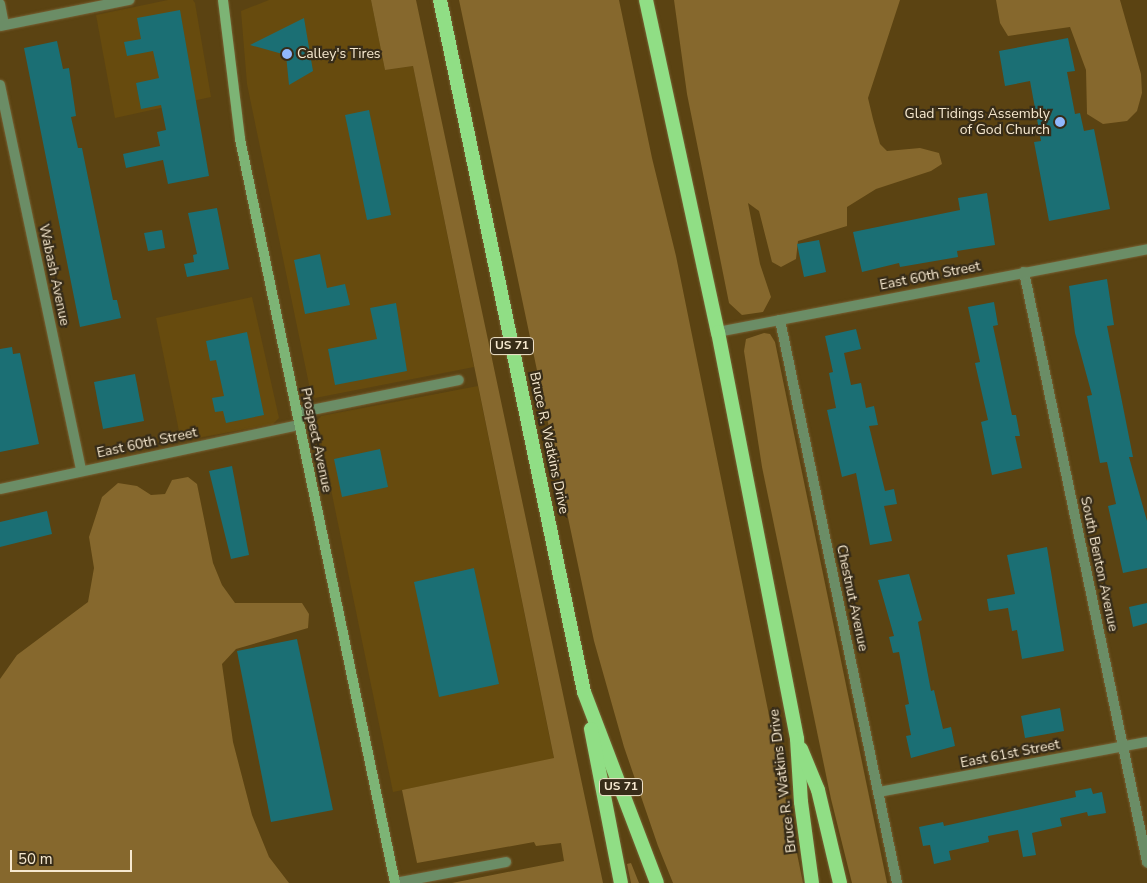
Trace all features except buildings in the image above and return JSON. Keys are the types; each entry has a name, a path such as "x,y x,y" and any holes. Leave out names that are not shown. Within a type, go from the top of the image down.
{"highway":[{"name":"Bruce R. Watkins Drive","path":"440,0 584,692 657,883"},
{"name":"Bruce R. Watkins Drive","path":"646,0 718,332 797,739 812,883"},
{"path":"584,692 621,883"},
{"path":"797,739 818,790 840,883"}],"main road":[{"name":"Prospect Avenue","path":"223,0 240,139 395,883"}],"street":[{"path":"0,4 2,25 129,0"},
{"name":"Wabash Avenue","path":"0,85 81,471"},
{"name":"East 60th Street","path":"718,332 1147,249"},
{"name":"South Benton Avenue","path":"1024,272 1147,862"},
{"name":"Chestnut Avenue","path":"780,320 898,883"},
{"path":"297,414 460,380"},
{"name":"East 60th Street","path":"0,488 299,425"},
{"name":"East 61st Street","path":"879,792 1147,742"},
{"path":"395,883 506,862"}],"shaded area":[{"path":"168,0 193,0 195,3 211,97 115,118 96,15"},
{"path":"269,0 371,0 385,70 413,66 474,367 315,398 311,394 247,84 241,11"},
{"path":"371,0 416,0 603,883 452,883 564,861 561,843 536,846 534,842 417,863 402,790 554,758 413,66 385,70"},
{"path":"459,0 619,0 652,158 676,256 803,883 673,883 658,846 624,747 594,641"},
{"path":"674,0 900,0 868,98 873,119 880,144 887,151 920,148 939,153 942,164 931,171 876,189 847,207 847,226 798,241 796,259 781,267 772,262 759,211 748,203 760,264 771,297 763,312 742,315 729,303 687,94"},
{"path":"996,0 1120,0 1141,74 1142,93 1137,111 1127,121 1103,124 1087,114 1086,70 1070,27 1008,36 1000,23"},
{"path":"252,297 279,418 273,424 181,441 156,318"},
{"path":"764,333 770,334 775,342 887,883 852,883 831,799 762,467 744,351 746,339"},
{"path":"478,386 554,759 393,792 317,421 321,416"},
{"path":"188,477 197,484 213,563 222,585 235,603 302,603 309,614 308,628 236,649 222,664 233,742 252,815 269,857 289,883 0,883 0,679 17,655 88,602 94,568 89,537 102,497 118,483 137,486 151,495 165,494 172,480"},
{"path":"631,863 639,883 631,883 627,864"}],"place":[{"name":"Calley's Tires","path":"287,54"},
{"name":"Glad Tidings Assembly of God Church","path":"1060,122"}]}
